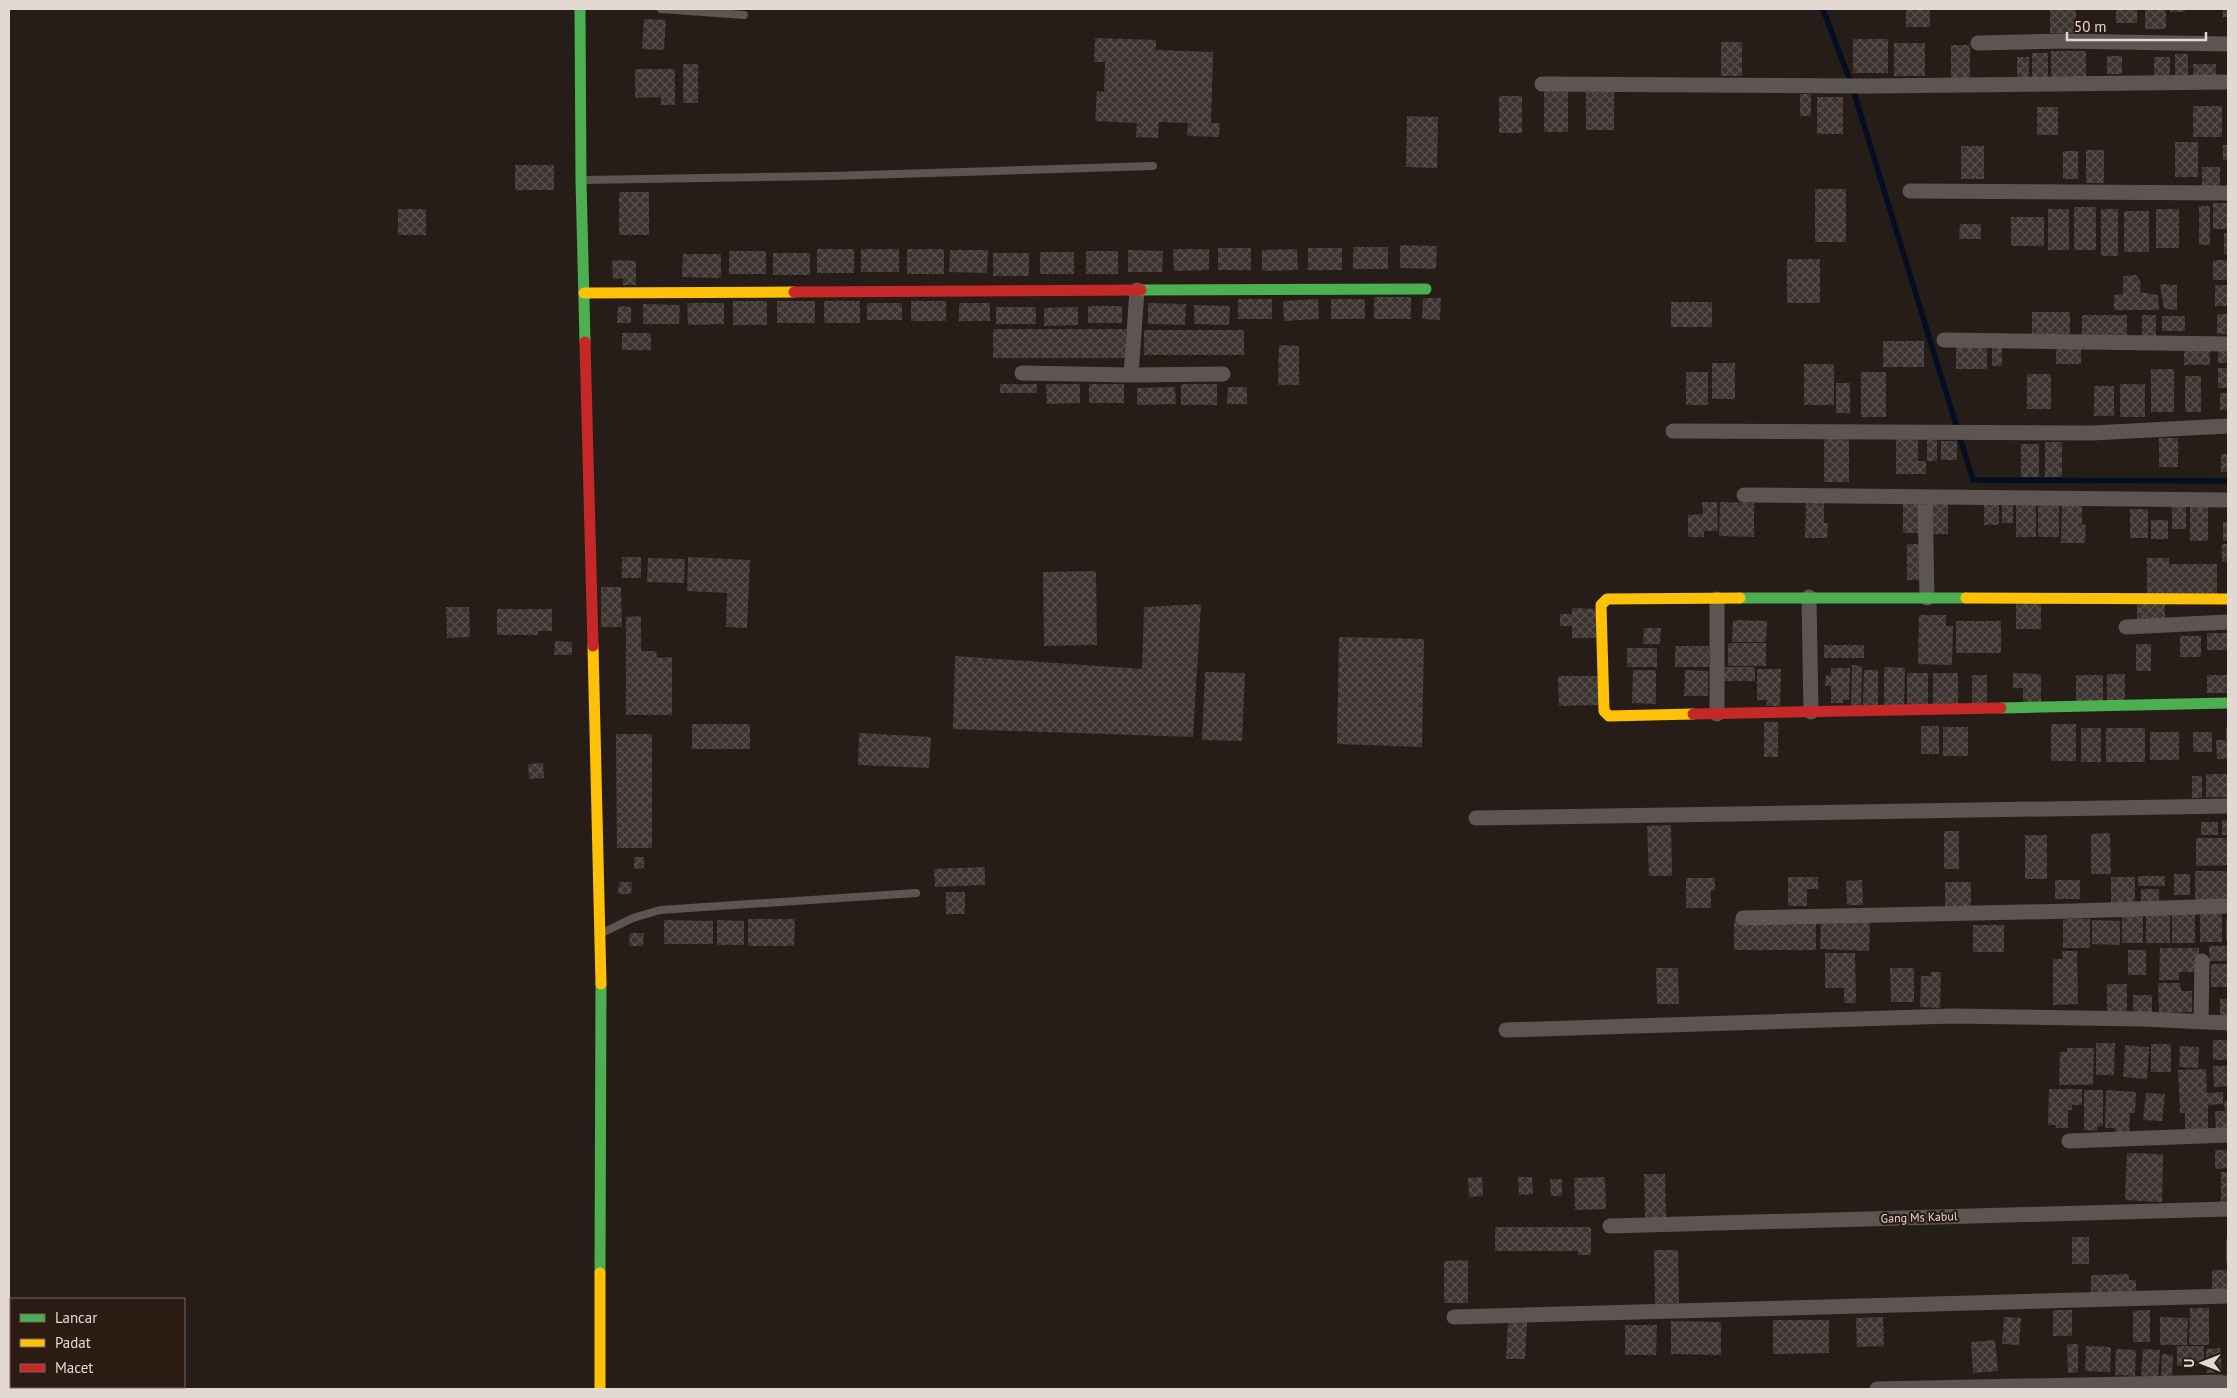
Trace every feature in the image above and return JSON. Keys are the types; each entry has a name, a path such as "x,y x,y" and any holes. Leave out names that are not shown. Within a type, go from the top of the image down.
{"street":[{"path":"580,9 581,180 601,934 600,1389"},
{"path":"1978,43 2064,41 2228,44"},
{"path":"1542,84 1871,86 2228,82"},
{"path":"1910,191 2228,193"},
{"path":"584,293 1426,289"},
{"path":"1131,375 1136,290"},
{"path":"1944,340 2228,344"},
{"path":"1022,373 1223,374"},
{"path":"1673,431 2092,433 2228,426"},
{"path":"1744,495 2228,500"},
{"path":"1925,497 1927,598"},
{"path":"1809,597 1811,712"},
{"path":"2228,599 1809,597 1607,599 1601,605 1604,711 1609,716 2228,703"},
{"path":"1717,598 1717,714"},
{"path":"2126,626 2228,622"},
{"path":"1476,818 2228,806"},
{"path":"1742,918 2064,912 2228,906"},
{"path":"2201,1021 2202,961"},
{"path":"1506,1030 1952,1016 2228,1023"},
{"path":"2069,1140 2228,1135"},
{"name":"Gang Ms Kabul","path":"1610,1226 2228,1208"},
{"path":"1454,1317 2228,1296"},
{"path":"1877,1389 2228,1382"}],"lane":[{"path":"661,9 744,14"},
{"path":"581,180 831,176 1153,166"},
{"path":"601,934 633,918 660,910 916,893"}],"building":[{"path":"1906,9 1930,9 1930,27 1906,27"},
{"path":"2050,9 2076,9 2076,33 2050,33"},
{"path":"2116,9 2137,9 2137,23 2116,23"},
{"path":"2145,9 2166,9 2166,29 2145,29"},
{"path":"2170,9 2185,9 2185,12 2170,12"},
{"path":"2223,9 2228,9 2228,17 2223,17"},
{"path":"644,19 666,20 664,50 642,49"},
{"path":"1095,38 1156,40 1156,50 1213,52 1211,123 1220,123 1219,137 1187,136 1188,123 1159,122 1158,138 1136,137 1137,123 1095,121 1097,91 1104,92 1105,62 1094,62"},
{"path":"1853,39 1888,39 1888,73 1853,73"},
{"path":"1721,42 1742,42 1742,76 1721,76"},
{"path":"1894,43 1925,43 1925,76 1894,76"},
{"path":"1951,45 1970,45 1970,80 1951,80"},
{"path":"2051,51 2086,51 2086,81 2051,81"},
{"path":"2032,53 2048,53 2048,80 2032,80"},
{"path":"2175,54 2188,54 2188,78 2175,78"},
{"path":"2107,56 2122,56 2122,74 2107,74"},
{"path":"2017,57 2029,57 2029,81 2017,81"},
{"path":"2154,57 2170,57 2170,78 2154,78"},
{"path":"683,64 698,64 698,103 683,103"},
{"path":"2193,64 2216,64 2216,79 2193,79"},
{"path":"635,69 675,69 675,105 661,105 661,97 635,98"},
{"path":"1544,89 1568,89 1568,132 1544,132"},
{"path":"1586,92 1614,92 1614,130 1586,130"},
{"path":"1800,94 1811,94 1811,116 1800,116"},
{"path":"1499,96 1522,96 1522,133 1499,133"},
{"path":"1817,97 1843,97 1843,134 1817,134"},
{"path":"2193,106 2222,106 2222,137 2193,137"},
{"path":"2037,107 2058,107 2058,135 2037,135"},
{"path":"1407,116 1438,117 1437,168 1406,167"},
{"path":"2175,142 2198,142 2198,177 2175,177"},
{"path":"2223,145 2228,145 2228,160 2223,160"},
{"path":"1961,146 1984,146 1984,179 1961,179"},
{"path":"2086,150 2104,150 2104,183 2086,183"},
{"path":"2063,151 2078,151 2078,179 2063,179"},
{"path":"515,165 554,165 554,190 515,190"},
{"path":"2202,167 2220,167 2220,188 2202,188"},
{"path":"1815,189 1846,189 1846,242 1815,242"},
{"path":"619,192 649,192 649,235 619,235"},
{"path":"2213,203 2228,203 2228,229 2213,229"},
{"path":"2199,206 2210,206 2210,245 2199,245"},
{"path":"2074,207 2096,207 2096,250 2074,250"},
{"path":"398,209 426,209 426,235 398,235"},
{"path":"2048,209 2069,209 2069,250 2048,250"},
{"path":"2101,209 2118,209 2118,256 2101,256"},
{"path":"2156,209 2179,209 2179,248 2156,248"},
{"path":"2124,211 2149,211 2149,252 2124,252"},
{"path":"2011,217 2044,217 2044,246 2011,246"},
{"path":"1960,224 1981,224 1981,239 1959,239"},
{"path":"2224,233 2228,233 2228,254 2224,254"},
{"path":"1400,245 1437,246 1436,269 1400,268"},
{"path":"1353,247 1388,247 1388,269 1353,269"},
{"path":"1218,248 1251,248 1251,270 1218,270"},
{"path":"1308,248 1342,248 1342,270 1308,270"},
{"path":"817,249 854,249 854,273 817,273"},
{"path":"861,249 899,249 899,272 861,272"},
{"path":"907,249 944,249 944,274 907,274"},
{"path":"1173,249 1209,249 1209,270 1174,271"},
{"path":"1297,249 1298,270 1262,271 1262,250"},
{"path":"950,250 988,250 987,273 949,272"},
{"path":"1128,250 1163,251 1162,272 1128,272"},
{"path":"729,251 766,251 766,274 729,274"},
{"path":"1086,251 1118,251 1118,274 1086,274"},
{"path":"1040,252 1074,252 1074,274 1040,274"},
{"path":"773,253 810,253 810,275 773,275"},
{"path":"993,253 1029,253 1029,276 993,276"},
{"path":"683,254 721,254 721,278 682,277"},
{"path":"1787,259 1820,259 1820,303 1787,303"},
{"path":"612,260 636,261 636,285 623,285 623,278 613,279"},
{"path":"2213,260 2228,260 2228,280 2213,280"},
{"path":"2136,275 2141,282 2140,292 2158,295 2159,310 2114,310 2114,295 2123,294 2123,276"},
{"path":"2160,284 2177,285 2177,310 2164,309"},
{"path":"2215,285 2228,285 2228,306 2215,306"},
{"path":"1374,297 1411,297 1411,319 1374,319"},
{"path":"1423,298 1441,298 1440,320 1422,319"},
{"path":"1238,299 1272,299 1272,319 1238,319"},
{"path":"1318,299 1319,319 1284,321 1283,301"},
{"path":"1331,299 1365,299 1365,319 1331,319"},
{"path":"733,301 767,301 767,325 733,325"},
{"path":"777,301 815,301 815,323 777,323"},
{"path":"824,301 860,301 860,323 824,323"},
{"path":"911,301 946,301 946,321 911,321"},
{"path":"1671,302 1712,302 1712,327 1671,327"},
{"path":"687,303 724,303 724,324 688,325"},
{"path":"867,303 902,303 902,320 867,320"},
{"path":"959,303 990,303 990,321 959,321"},
{"path":"1148,303 1186,304 1185,325 1148,324"},
{"path":"643,304 680,305 679,324 643,324"},
{"path":"1194,305 1230,306 1229,325 1194,324"},
{"path":"618,306 631,307 631,323 617,323"},
{"path":"1088,306 1122,306 1122,323 1088,323"},
{"path":"996,307 1036,307 1036,324 996,324"},
{"path":"1078,307 1078,325 1044,326 1044,308"},
{"path":"2032,312 2070,312 2070,335 2032,335"},
{"path":"2217,314 2228,314 2228,334 2217,334"},
{"path":"2082,315 2127,315 2127,335 2082,335"},
{"path":"2142,315 2156,315 2156,337 2142,337"},
{"path":"2162,316 2185,316 2185,331 2162,331"},
{"path":"993,329 1126,329 1126,358 993,358"},
{"path":"1144,330 1244,330 1244,355 1144,355"},
{"path":"622,333 651,333 651,350 622,350"},
{"path":"1883,341 1924,341 1924,367 1883,367"},
{"path":"1279,345 1299,346 1299,385 1278,385"},
{"path":"1956,347 1987,347 1987,369 1956,369"},
{"path":"1992,347 2002,347 2002,366 1992,366"},
{"path":"2056,347 2081,347 2081,364 2056,364"},
{"path":"2184,347 2210,347 2210,365 2184,365"},
{"path":"2218,351 2228,351 2228,363 2218,363"},
{"path":"1712,363 1735,363 1735,399 1712,399"},
{"path":"1804,364 1834,364 1834,405 1804,405"},
{"path":"2218,368 2228,368 2228,388 2218,388"},
{"path":"2151,369 2174,369 2174,412 2151,412"},
{"path":"1686,372 1708,372 1708,405 1686,405"},
{"path":"1861,372 1886,372 1886,417 1861,417"},
{"path":"2027,374 2051,374 2051,409 2027,409"},
{"path":"2185,376 2201,376 2201,412 2185,412"},
{"path":"1836,383 1850,383 1850,413 1836,413"},
{"path":"1000,384 1037,384 1037,393 1000,393"},
{"path":"1046,384 1080,384 1080,403 1047,404"},
{"path":"1089,384 1124,384 1124,403 1089,403"},
{"path":"1181,384 1217,384 1217,405 1181,405"},
{"path":"2120,384 2145,384 2145,417 2120,417"},
{"path":"2094,386 2114,386 2114,416 2094,416"},
{"path":"1175,387 1176,404 1137,405 1137,388"},
{"path":"1228,387 1247,387 1247,404 1227,404"},
{"path":"2220,393 2228,393 2228,410 2220,410"},
{"path":"1824,434 1849,434 1849,482 1824,482"},
{"path":"1896,437 1918,437 1918,461 1926,461 1926,474 1896,474"},
{"path":"1927,437 1937,437 1937,461 1927,461"},
{"path":"2159,438 2178,438 2178,467 2159,467"},
{"path":"1941,441 1957,441 1957,460 1941,460"},
{"path":"2045,442 2062,442 2062,477 2045,477"},
{"path":"2021,444 2039,444 2039,477 2021,477"},
{"path":"2221,454 2228,454 2228,472 2221,472"},
{"path":"1806,499 1824,499 1824,523 1828,523 1827,538 1805,538"},
{"path":"1702,502 1717,502 1718,531 1704,531 1704,537 1688,537 1688,515 1703,514"},
{"path":"1720,502 1754,503 1754,537 1719,536"},
{"path":"1929,502 1948,502 1948,534 1929,534"},
{"path":"2002,502 2013,502 2013,523 2002,523"},
{"path":"1984,503 1999,503 1999,525 1984,525"},
{"path":"2016,503 2036,503 2036,537 2016,537"},
{"path":"1903,504 1924,504 1924,533 1903,533"},
{"path":"2038,504 2059,504 2059,537 2038,537"},
{"path":"2062,504 2082,504 2082,524 2086,525 2085,543 2061,543"},
{"path":"2172,505 2186,505 2186,529 2172,529"},
{"path":"2190,505 2208,505 2208,541 2190,541"},
{"path":"2130,509 2148,509 2148,538 2130,538"},
{"path":"2151,520 2168,520 2168,539 2151,539"},
{"path":"2223,522 2228,522 2228,541 2223,541"},
{"path":"1907,544 1925,544 1925,580 1907,580"},
{"path":"2222,544 2228,544 2228,562 2222,562"},
{"path":"622,557 641,557 641,578 622,578"},
{"path":"688,557 750,560 747,628 726,627 727,593 687,591"},
{"path":"648,558 685,559 684,583 647,582"},
{"path":"2147,558 2169,558 2169,564 2217,564 2217,595 2147,595"},
{"path":"1096,571 1097,645 1044,646 1043,572"},
{"path":"601,587 621,587 622,627 601,627"},
{"path":"2016,603 2041,603 2041,629 2016,629"},
{"path":"1201,604 1193,737 953,729 955,656 1142,669 1144,607"},
{"path":"2137,604 2165,604 2165,621 2137,621"},
{"path":"446,607 469,607 470,637 447,638"},
{"path":"1572,608 1598,609 1597,638 1572,638 1572,626 1560,626 1560,614 1572,614"},
{"path":"497,609 552,609 552,631 538,631 538,635 497,635"},
{"path":"1919,615 1946,615 1946,626 1953,626 1952,665 1918,664"},
{"path":"641,616 641,651 656,651 657,658 672,657 672,715 626,715 626,617"},
{"path":"1733,620 1767,621 1766,642 1732,642"},
{"path":"1956,621 2001,621 2001,653 1956,653"},
{"path":"1644,628 1661,628 1660,644 1643,644"},
{"path":"2207,633 2228,633 2228,650 2207,650"},
{"path":"2180,636 2201,636 2201,657 2180,657"},
{"path":"1339,637 1424,639 1422,747 1337,744"},
{"path":"555,641 572,642 572,655 554,655"},
{"path":"1728,643 1766,643 1766,666 1728,666"},
{"path":"2136,644 2151,644 2151,671 2136,671"},
{"path":"1824,645 1864,645 1864,658 1824,658"},
{"path":"1675,646 1709,646 1709,667 1675,667"},
{"path":"1627,648 1657,648 1657,667 1627,667"},
{"path":"1852,665 1862,666 1861,708 1851,708"},
{"path":"1723,667 1755,667 1755,681 1723,681"},
{"path":"1884,667 1905,668 1904,707 1884,706"},
{"path":"1831,668 1850,668 1849,700 1843,700 1843,703 1831,703 1831,686 1825,686 1826,675 1831,676"},
{"path":"1757,669 1781,669 1780,706 1766,706 1767,700 1757,700"},
{"path":"1633,670 1656,670 1656,704 1632,703"},
{"path":"1685,670 1708,671 1708,696 1684,696"},
{"path":"1864,670 1878,670 1878,706 1863,705"},
{"path":"1205,672 1245,673 1242,741 1202,740"},
{"path":"1907,673 1928,673 1928,707 1907,704"},
{"path":"1933,673 1958,673 1958,705 1933,705"},
{"path":"2013,673 2041,674 2041,706 2023,706 2023,688 2013,688"},
{"path":"2107,674 2125,674 2125,703 2107,703"},
{"path":"1972,675 1987,675 1987,703 1972,703"},
{"path":"2076,675 2103,675 2103,704 2076,704"},
{"path":"2207,675 2228,675 2228,693 2207,693"},
{"path":"1558,676 1598,676 1599,705 1559,706"},
{"path":"1764,722 1778,722 1778,757 1764,757"},
{"path":"692,724 750,724 750,749 692,749"},
{"path":"2051,724 2076,724 2076,761 2051,761"},
{"path":"1921,726 1939,726 1939,754 1921,754"},
{"path":"1943,727 1968,727 1968,756 1943,756"},
{"path":"2226,727 2228,727 2228,759 2217,759 2216,740 2226,740"},
{"path":"2081,728 2101,728 2101,762 2081,762"},
{"path":"2106,728 2145,728 2145,762 2106,762"},
{"path":"2150,732 2179,732 2179,760 2150,760"},
{"path":"2193,732 2212,732 2212,752 2193,752"},
{"path":"859,733 931,737 929,768 858,765"},
{"path":"616,734 652,734 652,848 617,848"},
{"path":"543,763 544,778 529,779 528,764"},
{"path":"2206,774 2228,774 2228,797 2206,797"},
{"path":"2192,776 2202,776 2202,798 2192,798"},
{"path":"2222,820 2228,820 2228,835 2222,835"},
{"path":"2201,822 2218,822 2218,835 2201,835"},
{"path":"1671,825 1672,876 1649,876 1647,826"},
{"path":"1944,831 1959,831 1959,869 1944,869"},
{"path":"2110,833 2111,874 2091,874 2091,834"},
{"path":"2025,835 2047,835 2047,879 2025,879"},
{"path":"2196,838 2228,838 2228,865 2196,866"},
{"path":"634,857 644,857 644,868 634,869"},
{"path":"985,867 985,885 935,887 934,869"},
{"path":"2195,871 2228,871 2228,902 2195,902"},
{"path":"2174,874 2190,874 2190,895 2174,895"},
{"path":"2138,876 2165,876 2165,886 2138,886"},
{"path":"1788,877 1818,877 1818,889 1807,889 1807,906 1788,906"},
{"path":"2111,877 2135,877 2135,905 2111,905"},
{"path":"1686,878 1715,878 1715,890 1711,890 1711,908 1686,908"},
{"path":"1862,880 1863,905 1847,905 1846,881"},
{"path":"2055,880 2080,880 2080,899 2055,899"},
{"path":"619,882 632,882 631,894 618,894"},
{"path":"1945,882 1971,882 1971,911 1945,911"},
{"path":"2141,889 2159,889 2159,906 2141,906"},
{"path":"946,892 965,892 965,914 946,914"},
{"path":"2200,910 2222,910 2222,942 2200,942"},
{"path":"2146,912 2170,912 2170,943 2146,943"},
{"path":"2172,912 2195,912 2195,943 2172,943"},
{"path":"2122,913 2143,913 2143,943 2122,943"},
{"path":"2226,918 2228,918 2228,940 2226,940"},
{"path":"748,919 795,919 794,946 748,946"},
{"path":"1734,919 1816,919 1816,950 1734,950"},
{"path":"2063,919 2090,919 2090,948 2063,948"},
{"path":"664,920 713,921 713,944 664,944"},
{"path":"717,920 744,921 744,945 717,945"},
{"path":"1821,920 1870,922 1869,951 1820,949"},
{"path":"2092,920 2120,921 2120,945 2092,944"},
{"path":"1973,925 2004,925 2004,952 1973,952"},
{"path":"630,933 644,933 643,946 629,946"},
{"path":"2209,946 2228,946 2228,961 2209,961"},
{"path":"2160,948 2199,948 2199,972 2179,972 2179,980 2159,980"},
{"path":"2128,950 2146,950 2146,975 2128,975"},
{"path":"2062,951 2077,951 2078,1004 2053,1005 2053,959 2063,959"},
{"path":"1825,953 1855,953 1856,1003 1844,1003 1844,988 1825,988"},
{"path":"2211,964 2228,964 2228,987 2211,987"},
{"path":"1656,968 1678,968 1679,1004 1657,1004"},
{"path":"1890,968 1914,968 1914,1002 1891,1002"},
{"path":"1931,972 1941,972 1940,1008 1920,1007 1921,976 1931,976"},
{"path":"2158,983 2180,983 2181,991 2192,991 2192,1012 2159,1013"},
{"path":"2107,984 2127,984 2127,1011 2107,1011"},
{"path":"2133,995 2152,995 2152,1013 2133,1013"},
{"path":"2220,999 2228,999 2228,1020 2220,1020"},
{"path":"2213,1040 2228,1040 2228,1060 2213,1060"},
{"path":"2096,1043 2115,1043 2114,1075 2096,1075"},
{"path":"2151,1044 2171,1044 2171,1072 2151,1072"},
{"path":"2125,1045 2149,1047 2147,1079 2123,1077"},
{"path":"2180,1046 2199,1047 2198,1068 2179,1067"},
{"path":"2067,1048 2094,1048 2093,1085 2059,1085 2060,1052 2067,1052"},
{"path":"2213,1066 2228,1066 2228,1086 2214,1087"},
{"path":"2206,1069 2207,1093 2223,1092 2223,1104 2208,1105 2208,1131 2185,1136 2185,1113 2180,1113 2178,1070"},
{"path":"2049,1089 2082,1089 2082,1105 2072,1105 2072,1110 2068,1110 2068,1128 2056,1128 2056,1125 2048,1125"},
{"path":"2084,1090 2103,1090 2103,1126 2097,1126 2097,1131 2084,1130"},
{"path":"2106,1090 2136,1092 2135,1113 2130,1113 2129,1134 2115,1133 2115,1128 2105,1128"},
{"path":"2146,1093 2165,1094 2162,1121 2143,1120"},
{"path":"2224,1101 2228,1101 2228,1134 2216,1134 2215,1111 2225,1111"},
{"path":"2215,1150 2228,1150 2228,1168 2215,1169"},
{"path":"2127,1153 2163,1154 2162,1202 2125,1200"},
{"path":"2221,1172 2228,1172 2228,1206 2221,1206"},
{"path":"1644,1174 1665,1174 1666,1217 1645,1218"},
{"path":"1482,1177 1483,1196 1469,1197 1468,1178"},
{"path":"1518,1177 1532,1177 1533,1194 1519,1195"},
{"path":"1605,1177 1606,1209 1575,1210 1574,1178"},
{"path":"1550,1179 1562,1179 1562,1196 1551,1196"},
{"path":"1495,1227 1591,1227 1591,1255 1578,1255 1578,1251 1495,1251"},
{"path":"2072,1237 2089,1237 2089,1264 2072,1264"},
{"path":"2226,1238 2228,1238 2228,1263 2226,1263"},
{"path":"1654,1250 1678,1250 1679,1303 1655,1304"},
{"path":"1468,1260 1468,1303 1444,1303 1444,1261"},
{"path":"2212,1270 2228,1270 2228,1292 2212,1292"},
{"path":"2129,1274 2129,1280 2136,1280 2136,1291 2130,1291 2130,1293 2091,1294 2091,1275"},
{"path":"2190,1308 2209,1308 2209,1345 2189,1345"},
{"path":"2053,1310 2072,1310 2072,1336 2053,1336"},
{"path":"2150,1310 2150,1342 2133,1342 2133,1311"},
{"path":"1883,1317 1884,1346 1857,1347 1856,1318"},
{"path":"2004,1317 2021,1318 2019,1345 2002,1344"},
{"path":"2160,1317 2188,1318 2187,1345 2160,1345"},
{"path":"1773,1320 1829,1320 1829,1353 1773,1354"},
{"path":"1671,1321 1721,1322 1721,1355 1671,1354"},
{"path":"1508,1322 1527,1322 1525,1359 1506,1359"},
{"path":"1625,1325 1657,1325 1656,1355 1625,1355"},
{"path":"1995,1340 1998,1371 1973,1373 1971,1342"},
{"path":"2067,1344 2078,1344 2078,1372 2068,1373"},
{"path":"2086,1346 2111,1347 2110,1372 2085,1371"},
{"path":"2177,1346 2204,1346 2204,1366 2177,1366"},
{"path":"2220,1348 2222,1372 2207,1373 2206,1349"},
{"path":"2116,1349 2136,1350 2135,1376 2115,1375"},
{"path":"2143,1349 2160,1350 2158,1377 2141,1376"},
{"path":"2162,1354 2173,1355 2172,1379 2161,1378"}],"waterway":[{"path":"1823,9 1852,86 1973,480 2228,481"}],"traffic: fast":[{"path":"580,9 581,180 585,342"},
{"path":"1141,290 1426,289"},
{"path":"1740,598 1966,598"},
{"path":"2001,708 2228,703"},
{"path":"600,1273 601,984"}],"traffic: slow":[{"path":"584,293 794,292"},
{"path":"1693,714 1609,716 1604,711 1601,605 1607,599 1740,598"},
{"path":"1966,598 2228,599"},
{"path":"593,646 601,984"},
{"path":"600,1273 600,1389"}],"traffic: jam":[{"path":"794,292 1141,290"},
{"path":"585,342 593,646"},
{"path":"1693,714 2001,708"}]}
